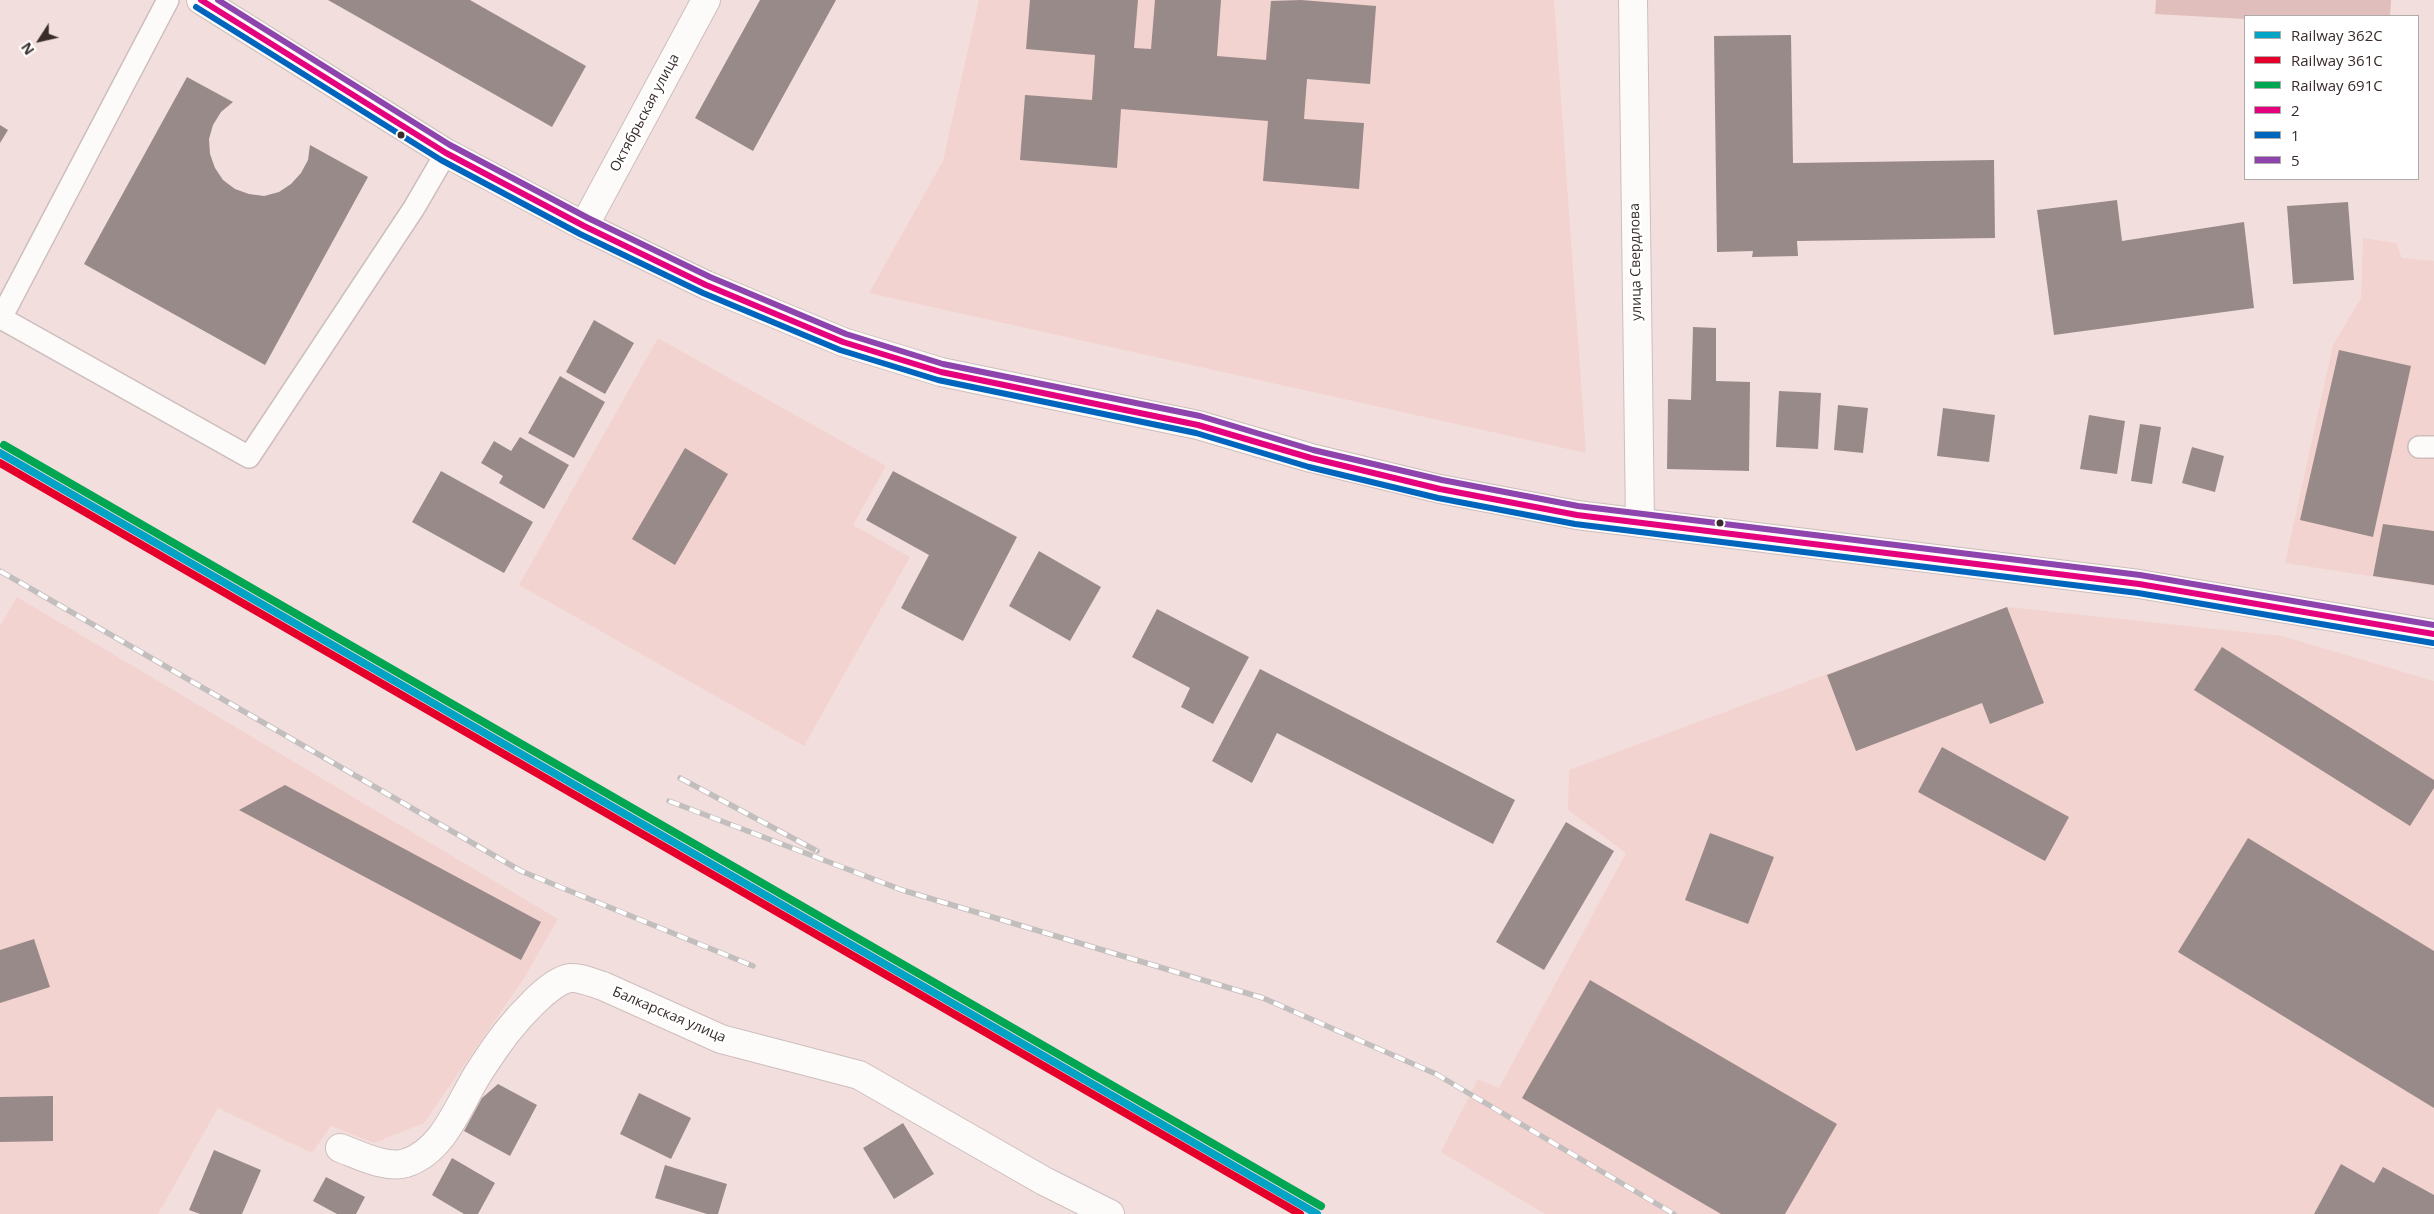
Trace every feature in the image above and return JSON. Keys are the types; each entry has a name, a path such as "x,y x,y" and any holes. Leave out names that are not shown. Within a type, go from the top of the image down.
{"street":[{"path":"201,0 446,153 584,226 706,285 834,338 941,372 1198,425 1311,458 1440,489 1578,515 2139,584 2434,634"},
{"name":"Октябрьская улица","path":"584,226 706,0"},
{"name":"улица Свердлова","path":"1632,0 1640,523"},
{"name":"Балкарская улица","path":"340,1148 386,1164 405,1163 420,1156 447,1128 479,1071 513,1022 545,992 569,978 603,986 721,1039 859,1075 1044,1181 1110,1214"}],"lane":[{"path":"168,0 1,318 249,457 414,208 446,153"}],"shaded area":[{"path":"979,0 1554,0 1586,453 869,293 943,161"},
{"path":"2156,0 2391,0 2390,15 2244,15 2244,19 2155,14"},
{"path":"2363,238 2396,243 2402,258 2434,261 2434,586 2285,563 2333,345 2361,298"},
{"path":"658,338 886,466 853,525 910,557 804,746 519,585"},
{"path":"17,597 558,919 523,980 424,1123 374,1143 331,1126 312,1153 218,1108 158,1214 0,1214 0,626"},
{"path":"2007,607 2282,636 2434,681 2434,1214 1545,1214 1441,1152 1478,1079 1499,1088 1626,853 1568,810 1569,770"}],"building":[{"path":"328,0 470,0 586,66 552,127"},
{"path":"760,0 836,0 753,151 695,118"},
{"path":"1030,0 1138,0 1134,48 1151,49 1155,0 1221,0 1217,56 1266,60 1271,1 1301,0 1376,6 1370,84 1307,79 1304,119 1364,123 1359,189 1263,181 1268,121 1121,109 1117,168 1020,160 1025,95 1092,100 1095,55 1026,49"},
{"path":"1791,35 1793,163 1994,160 1995,238 1797,241 1798,256 1752,257 1753,251 1717,252 1714,36"},
{"path":"187,77 233,102 221,112 213,125 209,139 210,154 215,168 223,180 235,189 249,194 264,196 279,192 291,184 301,173 308,160 310,145 368,177 265,365 84,264"},
{"path":"0,125 8,130 0,143"},
{"path":"2117,200 2122,241 2244,222 2254,308 2054,335 2037,210"},
{"path":"2348,202 2354,280 2293,284 2287,206"},
{"path":"594,320 634,343 605,394 566,372"},
{"path":"1693,327 1716,328 1716,381 1750,382 1749,471 1667,469 1668,399 1691,400"},
{"path":"2339,350 2411,366 2373,537 2300,520"},
{"path":"560,376 605,402 574,458 528,433"},
{"path":"1779,391 1821,393 1818,449 1776,447"},
{"path":"1838,405 1868,408 1863,453 1834,450"},
{"path":"1943,408 1995,415 1989,462 1937,456"},
{"path":"2089,415 2125,421 2117,474 2080,469"},
{"path":"2140,424 2161,427 2152,484 2131,481"},
{"path":"520,437 569,465 544,509 499,483 503,476 481,463 494,441 511,451"},
{"path":"2192,447 2224,456 2215,492 2182,483"},
{"path":"685,448 728,474 675,565 632,539"},
{"path":"441,471 533,522 504,573 412,522"},
{"path":"893,471 1017,537 963,641 901,608 929,555 866,520"},
{"path":"2383,524 2434,531 2434,585 2373,576"},
{"path":"1039,551 1101,587 1070,641 1009,606"},
{"path":"2007,607 2044,703 1990,724 1982,703 1856,751 1827,675"},
{"path":"1157,609 1249,657 1213,724 1181,707 1190,688 1132,657"},
{"path":"2222,647 2434,780 2434,788 2410,826 2194,690"},
{"path":"1260,669 1515,800 1493,844 1277,733 1252,783 1212,761"},
{"path":"1942,747 2069,817 2045,861 1918,792"},
{"path":"285,785 541,922 521,960 239,810"},
{"path":"1566,822 1614,851 1544,970 1496,942"},
{"path":"1710,833 1774,857 1748,924 1685,900"},
{"path":"2248,838 2434,951 2434,1108 2178,952"},
{"path":"34,939 50,987 0,1003 0,950"},
{"path":"1590,980 1837,1124 1785,1214 1721,1214 1522,1098"},
{"path":"498,1084 537,1105 510,1156 464,1131 482,1098"},
{"path":"639,1093 691,1118 671,1159 620,1134"},
{"path":"53,1096 53,1141 0,1142 0,1097"},
{"path":"903,1123 934,1174 894,1199 863,1148"},
{"path":"214,1150 261,1170 242,1214 200,1214 189,1210"},
{"path":"452,1158 495,1183 478,1214 464,1214 432,1195"},
{"path":"2341,1164 2374,1183 2383,1167 2434,1195 2434,1214 2314,1214"},
{"path":"665,1165 727,1184 718,1214 707,1214 655,1198"},
{"path":"326,1177 365,1197 356,1214 337,1214 313,1201"}],"railway":[{"path":"0,571 521,871 753,966"},
{"path":"680,778 817,851"},
{"path":"669,801 902,890 1263,998 1436,1074 1674,1214"}],"rail line":[{"name":"691С","path":"4,445 1321,1206"},
{"name":"362С","path":"0,453 1317,1214"},
{"name":"361С","path":"0,463 1300,1214"}],"transit line":[{"name":"2","path":"201,0 446,153 584,226 706,285 843,342 941,372 1198,425 1311,458 1440,489 1577,515 2139,584 2434,634"},
{"name":"5","path":"218,0 450,145 588,218 710,277 846,334 943,364 1200,416 1313,450 1442,480 1578,506 2140,575 2434,625"},
{"name":"1","path":"196,7 441,160 580,234 703,293 840,350 938,380 1196,433 1309,467 1438,498 1575,524 2138,593 2433,643"}]}
